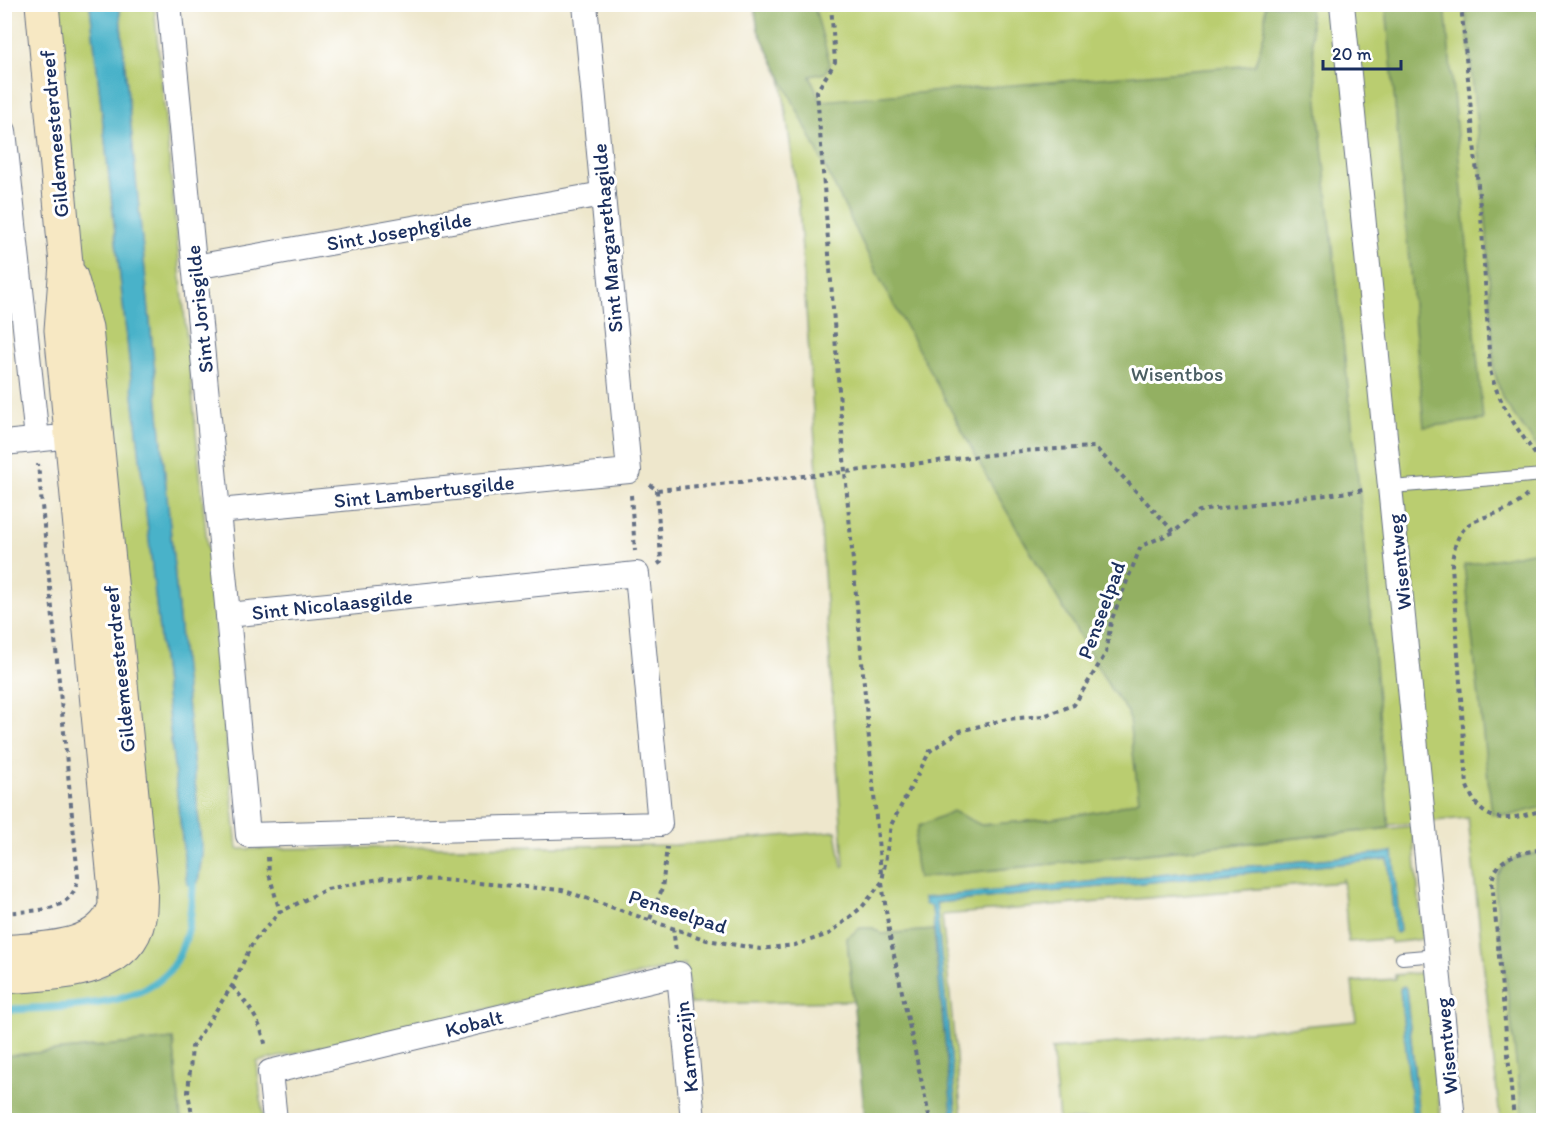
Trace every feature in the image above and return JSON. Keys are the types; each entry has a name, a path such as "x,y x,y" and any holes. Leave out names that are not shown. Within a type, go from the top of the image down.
{"street":[{"name":"Gildemeesterdreef","path":"4,977 80,969 111,959 125,947 139,920 140,875 84,434 61,330 66,264 42,4"},
{"name":"Sint Jorisgilde","path":"169,4 228,615"},
{"name":"Sint Margarethagilde","path":"585,4 629,471"},
{"name":"Wisentweg","path":"1342,4 1453,1120"},
{"path":"4,131 37,440"},
{"name":"Sint Josephgilde","path":"195,267 603,194"},
{"name":"Gildemeesterdreef","path":"4,952 70,945 97,933 114,909 84,434"},
{"path":"4,443 84,434"},
{"name":"Sint Lambertusgilde","path":"219,511 629,471"},
{"path":"266,836 660,824 637,574"},
{"name":"Sint Nicolaasgilde","path":"266,836 248,835 228,615 637,574"},
{"name":"Kobalt","path":"270,1072 679,974"},
{"name":"Karmozijn","path":"679,974 693,1120"},
{"path":"270,1072 275,1120"}],"lane":[{"path":"1391,487 1537,476"},
{"path":"1402,958 1437,955"}],"path":[{"path":"831,4 835,62 817,91 845,472 882,882 892,947 930,1120"},
{"path":"1461,4 1482,228 1490,370 1503,406 1544,462"},
{"path":"4,913 51,908 65,903 77,887 78,878 43,535 37,440"},
{"path":"629,471 657,490 845,472 1022,451 1095,447 1174,532"},
{"path":"629,471 637,574 661,562 657,490"},
{"path":"1537,476 1526,497 1473,521 1460,533 1453,548 1452,565 1464,755 1471,796 1487,816 1516,818 1544,810"},
{"name":"Penseelpad","path":"193,1120 188,1093 192,1047 232,986 253,942 280,912 327,889 396,879 562,890 706,940 760,949 795,945 829,934 862,907 882,882 891,825 930,751 960,731 1007,719 1043,716 1074,705 1106,653 1111,621 1142,546 1174,532 1199,511 1391,487"},
{"path":"650,919 662,889 668,851 660,824"},
{"path":"266,836 269,874 280,912"},
{"path":"1514,1120 1491,888 1495,870 1506,858 1544,849"},
{"path":"232,986 255,1013 263,1031 270,1072"}],"green space":[{"name":"Wisentbos","path":"54,5 90,5 187,884 198,882 202,854 119,5 154,5 237,849 675,845 836,831 842,867 844,866 799,207 771,5 1543,5 1543,1120 1500,1120 1468,818 916,867 918,878 1412,826 1423,939 1391,943 1390,939 1348,942 1343,878 1342,882 942,915 962,1120 957,1120 935,903 1388,859 1395,931 1393,852 925,898 932,907 934,930 882,934 873,928 847,938 853,1001 690,1004 685,964 257,1062 263,1120 181,1120 173,1039 5,1056 5,988 105,976 78,246"},
{"path":"754,5 814,5 830,64 825,73 810,76 821,101 1255,65 1265,31 1265,5 1309,5 1363,526 1389,828 918,878 914,852 919,826 953,811 981,825 1051,819 1107,810 1139,800 1128,712 1110,688 992,486 880,279 758,30"},
{"path":"1386,5 1445,5 1483,420 1424,427"},
{"path":"1465,5 1543,5 1543,455 1503,400 1494,371 1487,232"},
{"path":"1543,550 1543,807 1511,815 1492,814 1464,565"},
{"path":"1543,852 1543,1120 1523,1120 1495,888 1500,871 1505,865 1526,855"},
{"path":"860,928 873,928 882,934 934,930 953,1120 865,1120 847,938"},
{"path":"1426,974 1441,1120 1419,1120 1406,989 1401,987 1413,1120 1059,1120 1052,1049 1356,1021 1352,982 1395,979 1395,975"},
{"path":"173,1039 181,1120 5,1120 5,1056"}],"water":[{"path":"90,5 119,5 202,854 198,882 187,884"},
{"path":"1393,852 1400,931 1397,933 1388,859 936,903 957,1120 953,1120 932,907 925,904 924,898"},
{"path":"1404,986 1419,1120 1413,1120 1400,989"}],"waterway":[{"path":"4,1010 74,1006 124,997 146,988 164,976 177,959 188,929 193,874"}]}
